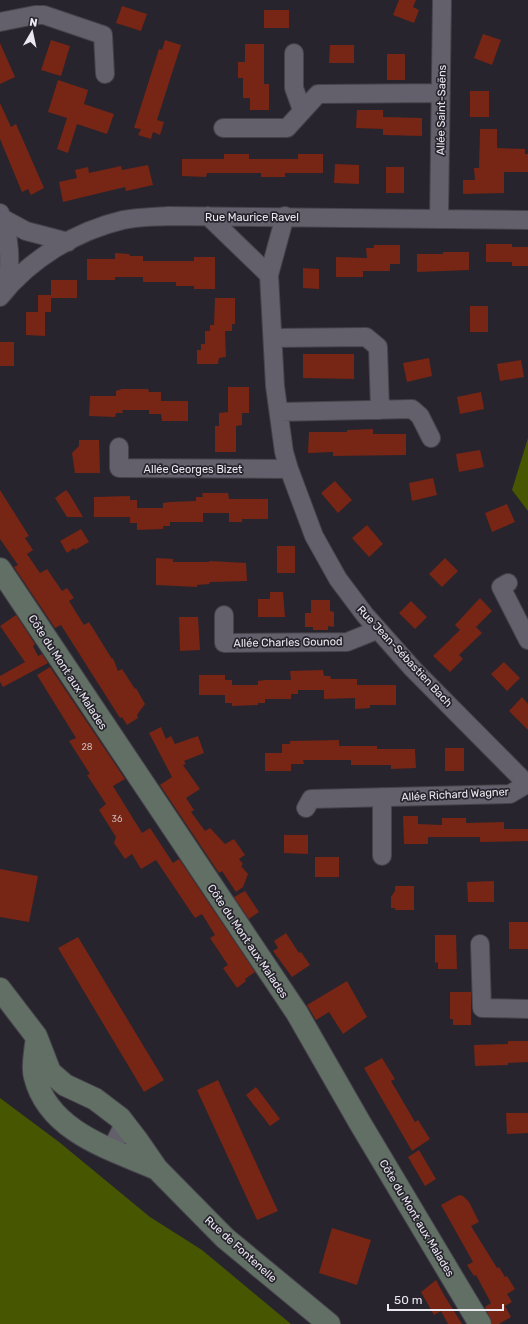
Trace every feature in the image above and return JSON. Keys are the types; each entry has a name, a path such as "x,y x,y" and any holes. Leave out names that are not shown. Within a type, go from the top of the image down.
{"street":[{"name":"Allée Saint-Saëns","path":"440,219 442,0"},
{"path":"0,22 35,15 44,15 102,35 105,74"},
{"path":"294,53 294,88 302,110"},
{"path":"223,128 287,128 318,94 441,93"},
{"path":"1,215 26,231 68,242"},
{"path":"1,215 10,249 4,292"},
{"name":"Rue Maurice Ravel","path":"4,292 38,260 68,242 103,226 123,220 168,216 285,216 528,220"},
{"path":"208,216 269,275"},
{"name":"Rue Jean-Sébastien Bach","path":"285,216 269,275 274,338 275,386 280,412 284,452 314,536 338,579 378,630 413,669 527,785"},
{"path":"274,338 366,338 378,347 380,410"},
{"path":"280,412 412,409 420,416 430,438"},
{"name":"Allée Georges Bizet","path":"119,447 119,468 289,469"},
{"name":"Côte du Mont aux Malades","path":"0,569 297,1014 480,1324"},
{"path":"508,583 501,587 528,640"},
{"name":"Allée Charles Gounod","path":"224,615 224,643 347,642 378,630"},
{"name":"Allée Richard Wagner","path":"306,808 311,799 510,794 527,785"},
{"path":"382,797 382,856"},
{"path":"480,944 482,1008 528,1009"},
{"name":"Rue de Fontenelle","path":"0,989 36,1036 50,1072 65,1085 95,1099 120,1118 157,1169 225,1238 329,1324"},
{"name":"Rue de Fontenelle","path":"36,1036 34,1076 42,1096 54,1114 68,1126 87,1138 111,1150 157,1169"},
{"path":"111,1150 124,1124"}],"green space":[{"path":"528,438 528,511 512,490"},
{"path":"0,1098 59,1142 150,1217 202,1250 291,1324 0,1324"}],"building":[{"path":"399,0 416,0 413,7 419,10 414,23 393,15"},
{"path":"122,6 147,14 141,31 116,23"},
{"path":"264,10 289,10 289,28 264,28"},
{"path":"483,34 501,40 492,65 474,58"},
{"path":"51,40 70,46 61,76 41,70"},
{"path":"165,40 181,45 157,120 164,122 160,135 153,132 151,139 138,135 141,129 134,128 159,49 162,50"},
{"path":"0,43 15,77 0,84"},
{"path":"245,44 264,44 264,84 269,84 269,110 250,110 250,98 243,98 243,78 238,78 238,62 245,62"},
{"path":"330,45 354,45 354,63 329,63"},
{"path":"387,54 405,54 405,80 387,80"},
{"path":"58,80 88,90 84,104 114,114 107,134 77,124 68,153 57,149 67,118 48,112"},
{"path":"470,91 489,91 489,117 470,117"},
{"path":"0,103 11,127 16,124 44,188 31,195 28,189 22,192 0,139"},
{"path":"357,110 383,110 383,129 356,128"},
{"path":"383,117 422,118 422,136 383,135"},
{"path":"480,129 497,129 497,148 525,149 525,154 528,154 528,172 504,172 504,193 463,194 463,180 475,180 474,168 479,168"},
{"path":"224,154 249,154 249,159 298,159 298,154 323,154 323,173 285,173 285,177 261,177 261,173 207,173 206,177 182,176 182,159 224,159"},
{"path":"335,164 359,165 359,184 334,183"},
{"path":"148,165 153,185 126,191 125,187 63,202 59,182 77,178 75,170 88,167 89,173 121,166 122,170"},
{"path":"386,167 404,167 404,193 386,193"},
{"path":"486,244 512,244 512,247 528,247 528,266 512,266 512,262 486,262"},
{"path":"374,245 400,245 400,264 390,264 390,271 363,271 363,277 336,277 336,257 367,258 366,248 374,248"},
{"path":"443,252 469,252 469,270 417,272 417,254 443,254"},
{"path":"115,253 129,254 130,256 143,256 143,261 194,261 194,257 215,257 215,289 194,289 194,286 176,286 176,282 143,282 143,277 115,277 115,280 87,280 87,259 115,259"},
{"path":"303,268 319,269 319,289 303,288"},
{"path":"51,280 77,280 77,298 51,298 51,312 45,312 45,336 26,335 26,312 38,312 38,295 51,295"},
{"path":"215,298 235,298 235,324 232,324 232,331 225,331 226,357 219,358 218,364 197,364 197,350 201,350 201,344 205,344 205,331 210,331 210,325 214,325"},
{"path":"470,306 488,306 488,332 470,332"},
{"path":"0,342 14,342 14,366 0,366"},
{"path":"303,354 354,354 354,379 303,378"},
{"path":"429,358 432,376 407,382 403,363"},
{"path":"521,360 524,377 500,381 497,364"},
{"path":"228,387 249,387 249,413 242,413 242,425 236,426 236,452 215,452 215,426 219,426 219,413 228,412"},
{"path":"122,389 148,389 149,392 161,392 161,401 188,401 188,421 162,421 161,414 149,414 149,410 122,410 123,413 116,413 115,417 89,416 90,396 116,396 116,391"},
{"path":"481,392 484,409 460,414 457,397"},
{"path":"373,429 373,434 406,434 406,455 333,456 333,452 308,453 309,432 347,432 347,430"},
{"path":"79,440 99,440 100,473 75,473 72,453 79,446"},
{"path":"480,450 484,467 459,472 456,454"},
{"path":"433,478 437,495 412,501 409,483"},
{"path":"335,481 352,500 338,513 321,493"},
{"path":"0,490 29,536 25,538 33,550 27,554 40,573 47,569 62,591 67,588 74,598 69,601 84,625 89,622 112,659 113,658 118,671 122,669 135,689 136,688 145,704 137,715 138,718 127,725 122,717 120,718 61,625 55,628 14,567 18,565 0,539"},
{"path":"66,490 83,517 67,517 55,498"},
{"path":"202,493 228,493 229,499 268,499 268,519 242,519 242,522 229,522 229,513 203,513 203,522 170,522 170,526 163,526 163,529 137,530 137,523 130,523 130,517 94,517 94,497 130,496 130,500 137,500 137,508 163,508 163,503 196,501 196,497 203,497"},
{"path":"507,504 515,522 492,532 485,513"},
{"path":"367,525 383,544 369,557 352,538"},
{"path":"81,529 89,542 75,550 74,548 67,553 60,541"},
{"path":"277,546 295,546 295,573 277,573"},
{"path":"156,558 173,559 173,562 210,561 246,563 247,581 210,582 209,584 197,585 197,587 156,585"},
{"path":"445,558 458,571 442,587 429,574"},
{"path":"270,592 283,592 285,617 258,617 258,599 270,599"},
{"path":"480,598 492,611 476,627 482,633 459,655 463,659 450,672 433,656 460,630 455,625"},
{"path":"311,600 330,600 330,611 334,612 334,627 328,626 328,630 313,630 313,627 305,627 305,613 311,613"},
{"path":"411,601 427,617 415,629 399,613"},
{"path":"16,615 35,644 33,646 38,656 42,654 48,663 3,687 0,682 0,676 25,662 0,626"},
{"path":"179,617 198,617 200,650 180,651"},
{"path":"504,662 520,678 507,691 491,674"},
{"path":"50,667 125,779 113,786 142,833 150,828 173,863 179,859 255,972 245,979 246,981 237,988 223,968 228,965 210,938 215,935 202,914 195,918 156,860 141,869 132,854 125,859 114,843 116,837 99,810 106,804 87,775 90,774 69,741 76,738 37,675"},
{"path":"323,670 324,676 330,676 331,679 357,679 357,685 396,685 396,705 370,705 370,708 355,709 355,698 324,699 324,690 298,690 298,694 291,694 291,699 265,699 265,703 258,703 258,705 232,706 232,703 225,703 225,695 199,695 199,675 225,675 225,680 232,680 232,685 258,685 258,681 291,680 290,671"},
{"path":"522,697 528,704 528,730 509,711"},
{"path":"161,727 166,739 171,736 175,744 198,736 204,753 184,761 186,764 183,765 200,789 186,798 194,810 191,812 205,831 210,828 225,844 234,839 245,855 239,859 243,864 241,866 248,874 243,887 236,892 222,871 219,873 160,785 172,777 149,733"},
{"path":"339,740 339,746 377,746 377,749 415,749 416,768 391,769 391,765 351,765 351,760 303,760 304,764 291,764 291,771 265,771 265,753 282,753 282,744 290,744 290,741"},
{"path":"445,748 464,748 464,771 445,771"},
{"path":"403,816 418,816 418,824 442,825 442,818 466,818 466,823 504,822 504,829 528,829 528,841 480,842 480,837 428,837 428,844 404,844"},
{"path":"284,835 308,835 308,854 284,853"},
{"path":"315,857 339,857 339,877 315,877"},
{"path":"0,869 38,876 29,922 0,917"},
{"path":"494,881 494,902 468,902 467,882"},
{"path":"395,886 414,886 414,910 395,910 395,908 391,908 391,897 395,891"},
{"path":"245,891 259,912 249,919 234,897"},
{"path":"509,922 528,922 528,949 509,949"},
{"path":"286,933 299,953 301,952 310,965 292,977 273,951 278,948 274,941"},
{"path":"435,935 456,935 457,969 438,969 438,962 435,963"},
{"path":"78,937 164,1080 144,1092 58,948"},
{"path":"347,981 367,1017 343,1034 329,1012 316,1020 307,1005"},
{"path":"450,992 471,992 471,1025 453,1025 453,1019 450,1019"},
{"path":"508,1041 528,1041 528,1062 508,1063 508,1065 475,1066 474,1045 508,1044"},
{"path":"382,1058 395,1079 391,1081 415,1122 418,1120 430,1139 412,1151 364,1068"},
{"path":"218,1080 278,1211 257,1220 197,1090"},
{"path":"256,1087 280,1119 270,1126 246,1095"},
{"path":"506,1113 528,1113 528,1133 507,1134"},
{"path":"419,1150 436,1179 425,1186 408,1157"},
{"path":"459,1195 463,1196 469,1202 479,1222 471,1226 497,1268 499,1267 505,1277 507,1276 515,1289 507,1294 512,1302 505,1306 511,1317 499,1324 492,1324 485,1307 491,1303 476,1275 474,1276 467,1265 473,1262 441,1205"},
{"path":"332,1228 371,1240 357,1285 319,1273"},
{"path":"436,1280 462,1324 448,1324 441,1311 434,1315 421,1292"}]}
